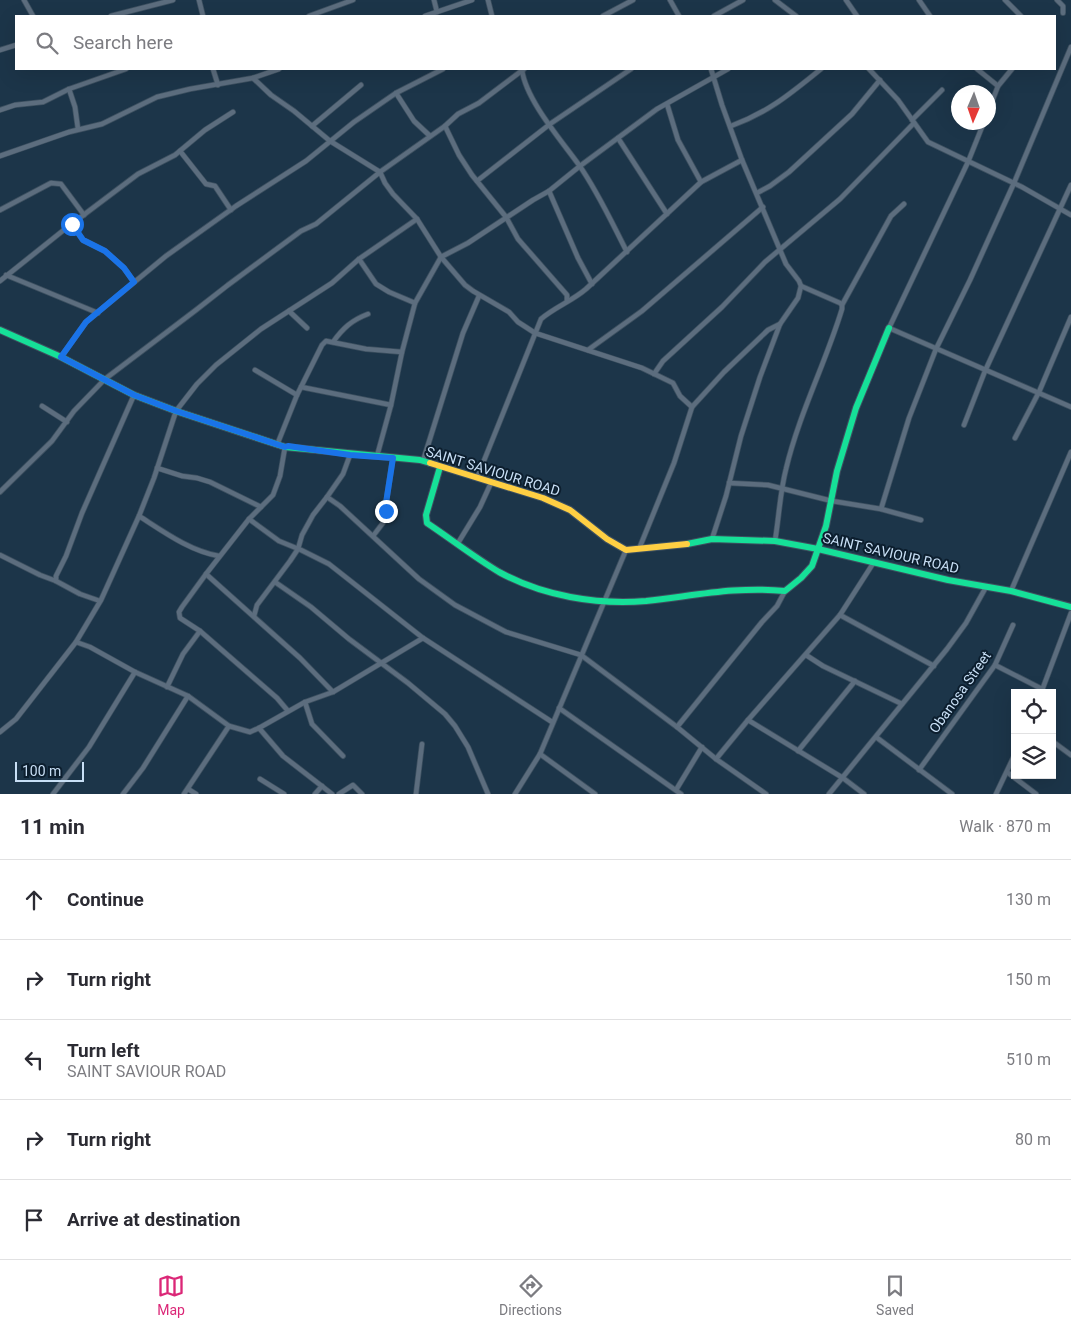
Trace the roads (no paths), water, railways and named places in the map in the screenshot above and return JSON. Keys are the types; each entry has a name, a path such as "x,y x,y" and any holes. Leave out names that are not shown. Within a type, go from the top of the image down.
{"street":[{"path":"24,0 32,15"},
{"path":"115,15 172,0"},
{"path":"199,0 204,15"},
{"path":"312,15 353,0"},
{"path":"434,0 437,12"},
{"path":"427,15 472,0"},
{"path":"488,0 492,15"},
{"path":"606,15 633,0"},
{"path":"670,0 678,15"},
{"path":"716,15 743,0"},
{"path":"775,0 795,15"},
{"path":"846,0 856,15"},
{"path":"919,0 929,15"},
{"path":"1005,0 1020,15"},
{"path":"1057,0 1062,6 1063,13"},
{"path":"444,10 446,15"},
{"path":"0,50 15,45"},
{"path":"881,509 909,418 936,349 1014,183 1071,46"},
{"path":"0,110 43,102 69,89 123,70"},
{"path":"213,70 218,85"},
{"path":"0,156 102,124 157,97 253,78 276,70"},
{"path":"61,357 86,322 166,256 231,210 306,161 354,122 396,94 442,70"},
{"path":"0,492 52,440 74,410 104,379 301,231 316,224 380,172 458,114 479,103 519,70 525,85 580,166 627,252"},
{"path":"477,181 550,124 630,70"},
{"path":"711,70 742,160 786,264 801,286 798,298 780,324 760,376 712,539"},
{"path":"377,456 415,303 442,257 468,243 549,191 657,109 726,70"},
{"path":"731,126 754,118 776,104 820,70"},
{"path":"870,70 898,100 928,142 1014,183 1071,215"},
{"path":"978,70 998,86"},
{"path":"996,91 1011,70"},
{"path":"253,78 270,95 330,141 380,172 393,194 417,219 442,257 465,285 479,296 509,312 518,322 535,332 654,374 673,383 680,396 692,407"},
{"path":"756,193 770,186 789,172 852,114 880,80"},
{"path":"312,126 361,85"},
{"path":"69,89 75,106 78,130"},
{"path":"654,374 675,349 689,339 765,262 840,199 942,90"},
{"path":"396,94 414,121 430,136"},
{"path":"667,104 678,140 701,182"},
{"path":"0,280 138,174 180,151 205,130 233,112"},
{"path":"444,126 459,155 477,181 506,217 518,239 567,295 567,301"},
{"path":"677,727 776,606 784,591 801,578 812,566 826,526 837,471 856,408 889,328 968,162 981,130"},
{"path":"618,138 667,214"},
{"path":"180,151 206,184 216,186 231,210"},
{"path":"476,478 541,319 552,309 578,296 701,182 742,160"},
{"path":"0,210 51,183 61,184 84,215"},
{"path":"964,425 985,371 1071,185"},
{"path":"549,191 578,258 592,284"},
{"path":"775,541 782,488 791,449 836,330 842,305 891,216 904,204"},
{"path":"588,350 642,311 762,207"},
{"path":"0,732 16,719 76,642 100,601 139,516 176,411 197,384 216,365 261,329 332,283 359,259 417,219"},
{"path":"72,224 83,240 105,251 124,268 134,282"},
{"path":"359,259 376,284 415,303"},
{"path":"6,275 98,313"},
{"path":"801,286 842,305"},
{"path":"423,461 463,333 479,296"},
{"path":"290,311 307,328"},
{"path":"333,342 355,318 368,314"},
{"path":"1016,438 1071,317"},
{"path":"639,549 674,462 692,407 724,372 768,330 780,324"},
{"path":"889,328 1071,407"},
{"name":"SAINT SAVIOUR ROAD","path":"0,330 61,357 134,395 285,447 423,461 558,504 570,510 607,539 626,550 689,544 712,539 775,541 818,549 948,580 1011,591 1071,608"},
{"path":"277,444 297,395 322,345 326,341 366,349 402,352"},
{"path":"255,370 297,395"},
{"path":"301,387 391,404"},
{"path":"56,580 82,513 134,395"},
{"path":"42,406 67,422"},
{"path":"285,447 280,476 273,495 249,519 219,556 180,612 181,620 200,631 277,698 288,711"},
{"path":"1011,591 1071,452"},
{"path":"254,616 257,605 298,549 302,535 313,515 343,474 350,455"},
{"path":"373,536 386,520 386,503 393,458"},
{"path":"440,466 425,521 499,572 527,585 552,593 604,601 625,602 733,590 784,591"},
{"path":"157,468 210,482 261,507"},
{"path":"458,543 480,507 491,482"},
{"path":"729,484 752,484 782,488 832,501 881,509 920,520"},
{"path":"327,497 340,506 419,579 455,605 506,632 581,654 716,759 766,794"},
{"path":"139,516 177,540 206,554 219,556"},
{"path":"249,519 279,541 329,564 423,638 552,722"},
{"path":"515,794 540,754 626,550"},
{"path":"0,555 40,575 56,580 80,594 100,601"},
{"path":"716,759 840,615 874,562"},
{"path":"206,574 300,658 333,692"},
{"path":"275,582 311,607 349,639 430,701 455,726 468,747 488,794"},
{"path":"829,794 934,666 966,623 986,587"},
{"path":"1043,689 1071,613"},
{"path":"840,615 934,666"},
{"name":"Obanosa Street","path":"919,770 995,665 1013,625"},
{"path":"167,687 182,654 200,631"},
{"path":"76,642 90,647 135,672 188,696 229,726 250,732 305,702 333,692 380,662 423,638"},
{"path":"806,655 824,666 902,704"},
{"path":"995,665 1038,689"},
{"path":"53,794 89,747 135,672"},
{"path":"798,751 855,681"},
{"path":"123,794 143,768 188,696"},
{"path":"305,702 312,724 343,756"},
{"path":"559,708 681,794"},
{"path":"748,720 843,778 864,794"},
{"path":"184,794 229,726"},
{"path":"259,728 283,756 332,794"},
{"path":"876,737 952,794"},
{"path":"416,794 422,744"},
{"path":"1056,744 1071,755"},
{"path":"676,790 702,747"},
{"path":"540,754 595,794"},
{"path":"996,794 1011,763"},
{"path":"1007,772 1036,794"},
{"path":"260,779 284,794"},
{"path":"315,794 322,786"},
{"path":"339,794 353,786 362,794"},
{"path":"188,789 196,794"}]}
